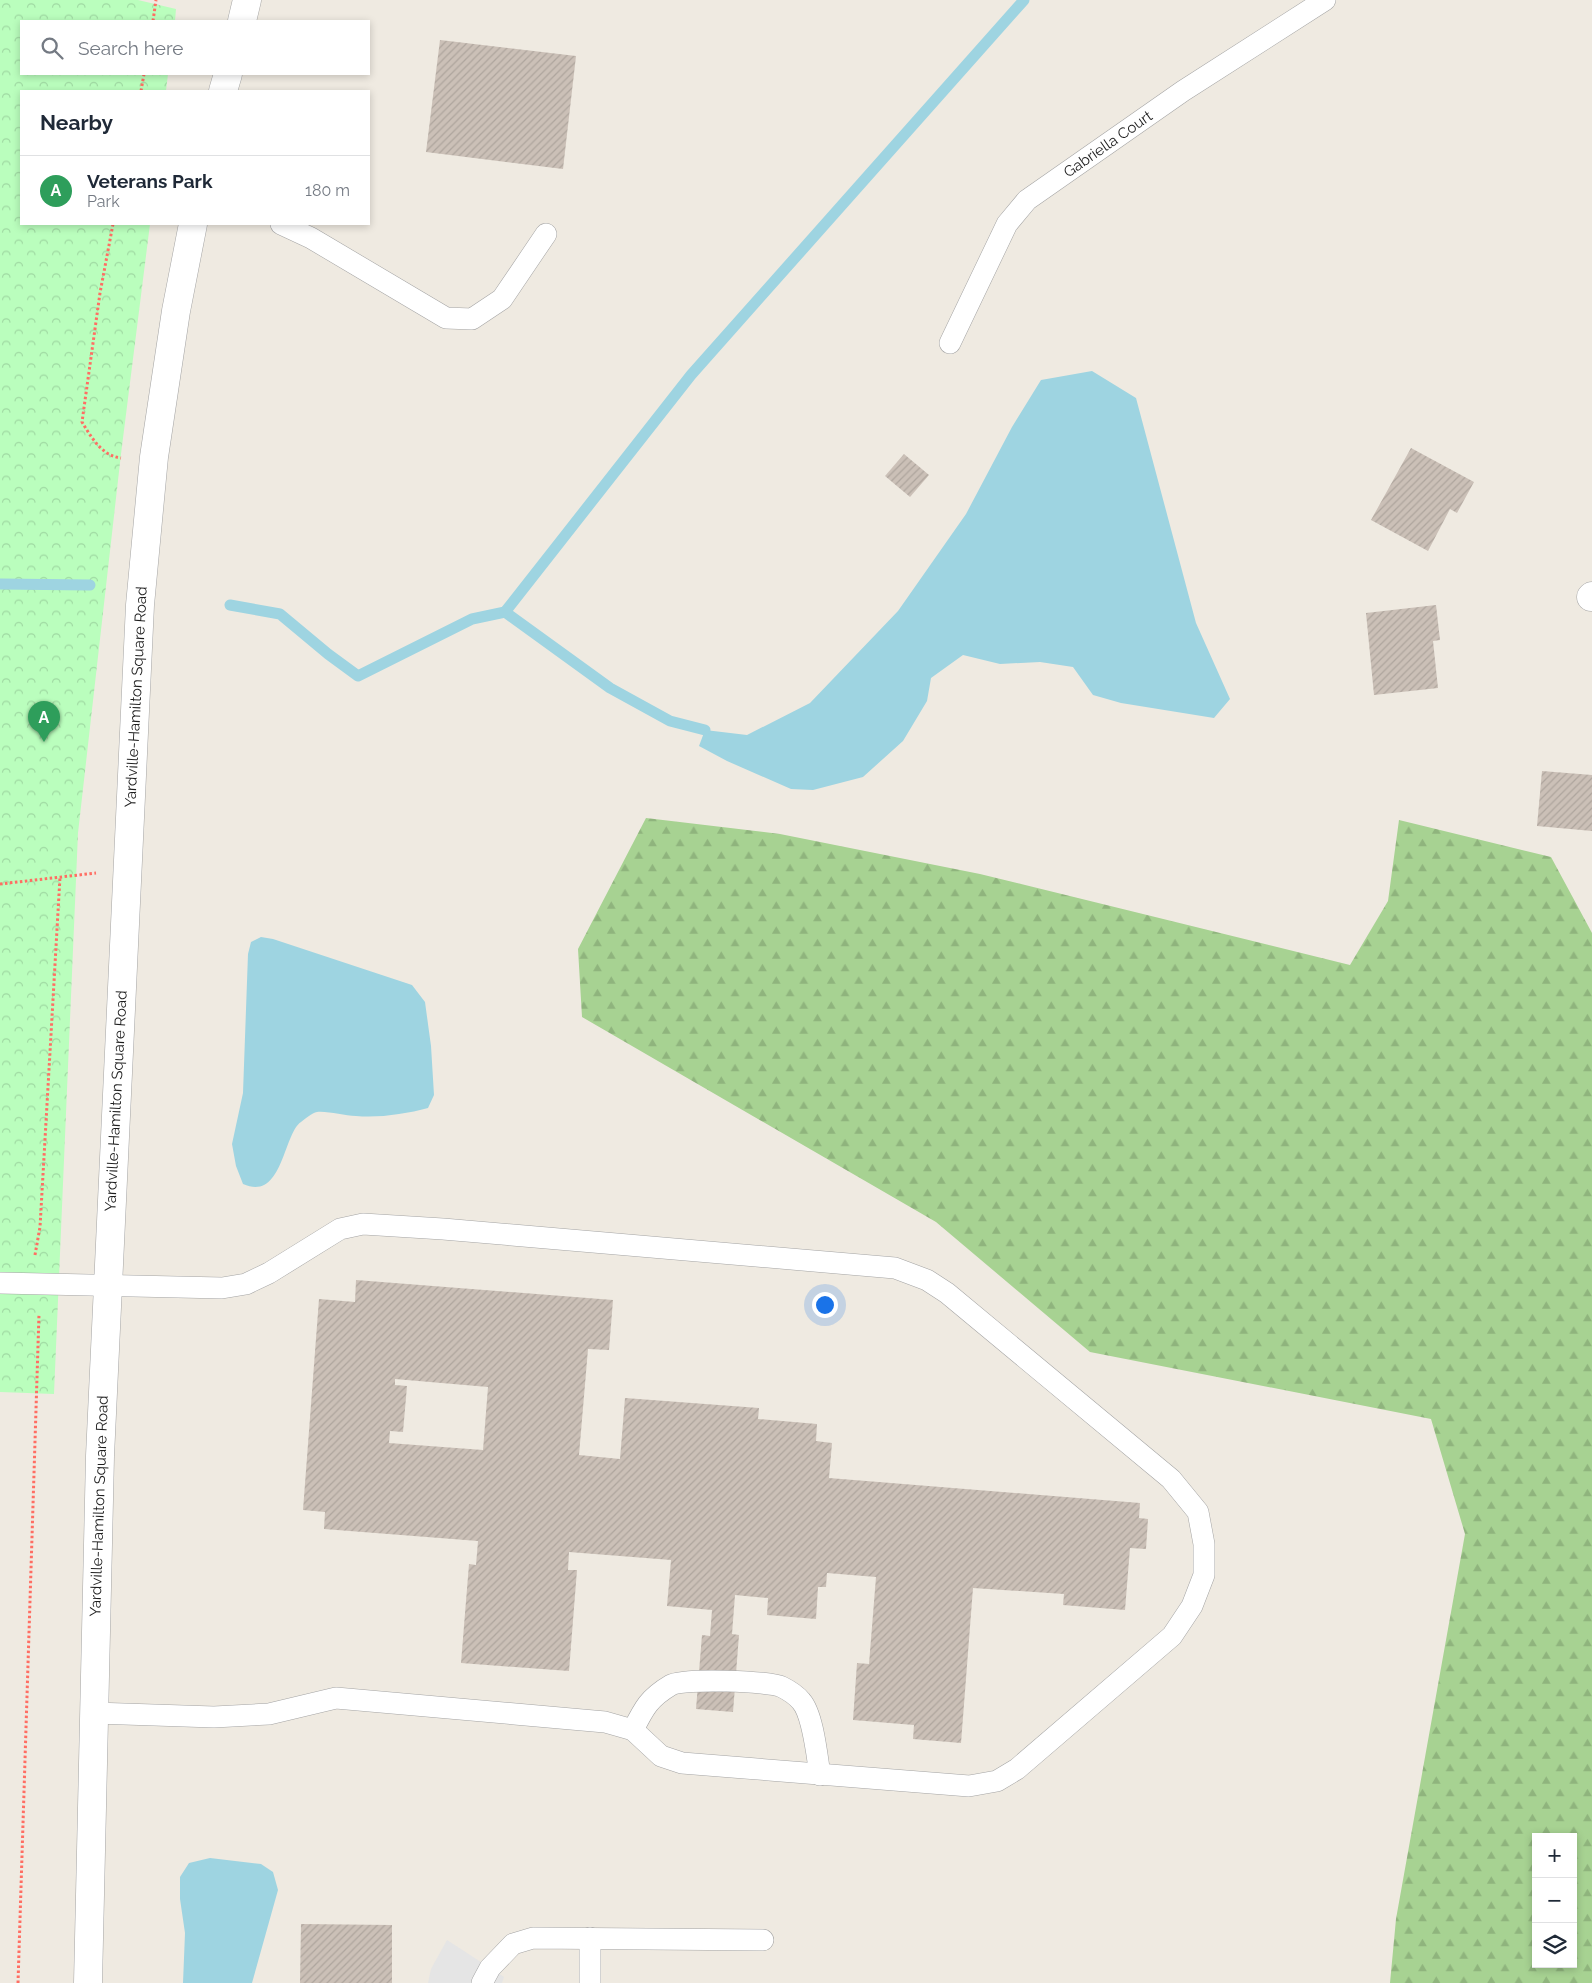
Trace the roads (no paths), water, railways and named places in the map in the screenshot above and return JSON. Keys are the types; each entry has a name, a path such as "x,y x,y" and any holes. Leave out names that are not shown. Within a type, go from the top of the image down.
{"street":[{"path":"242,20 248,0"},
{"path":"224,90 228,75"},
{"name":"Yardville-Hamilton Square Road","path":"88,1983 100,1456 140,605 153,463 176,311 193,225"}],"lane":[{"name":"Gabriella Court","path":"950,342 1007,224 1027,200 1183,91 1325,0"},
{"path":"283,225 311,238 446,318 472,319 502,299 546,234"},
{"path":"0,1283 107,1287 222,1288 246,1284 269,1273 340,1229 363,1224 896,1268 927,1280 948,1293 1170,1479 1198,1512 1204,1544 1204,1575 1192,1606 1172,1636 1017,1769 997,1781 969,1786 682,1763 662,1756 633,1730 605,1722 336,1698 269,1714 214,1717 94,1713"},
{"path":"633,1730 648,1701 673,1684 707,1681 782,1686 802,1701 812,1728 820,1774"},
{"path":"482,1983 490,1968 513,1944 533,1938 763,1940"},
{"path":"590,1938 590,1983"}],"water":[{"path":"1092,371 1136,398 1196,623 1230,699 1214,718 1121,703 1093,695 1073,667 1040,662 1000,664 963,655 931,678 927,701 903,741 863,777 813,790 791,789 727,761 699,746 705,730 747,735 810,703 898,611 966,514 1012,427 1041,380"},
{"path":"261,937 273,939 412,985 425,1002 431,1046 434,1095 428,1108 402,1114 351,1116 317,1112 313,1114 301,1122 295,1129 274,1175 266,1184 256,1187 243,1184 236,1166 232,1144 243,1093 248,954 251,942"},
{"path":"210,1858 261,1864 273,1872 278,1890 252,1983 183,1983 185,1933 180,1899 180,1877 189,1863"}],"waterway":[{"path":"505,612 691,375 1024,0"},
{"path":"0,584 90,585"},
{"path":"230,605 280,614 358,676 472,619 505,612 610,688 670,721 705,730"}],"place":[{"name":"Veterans Park","path":"44,742"}]}
